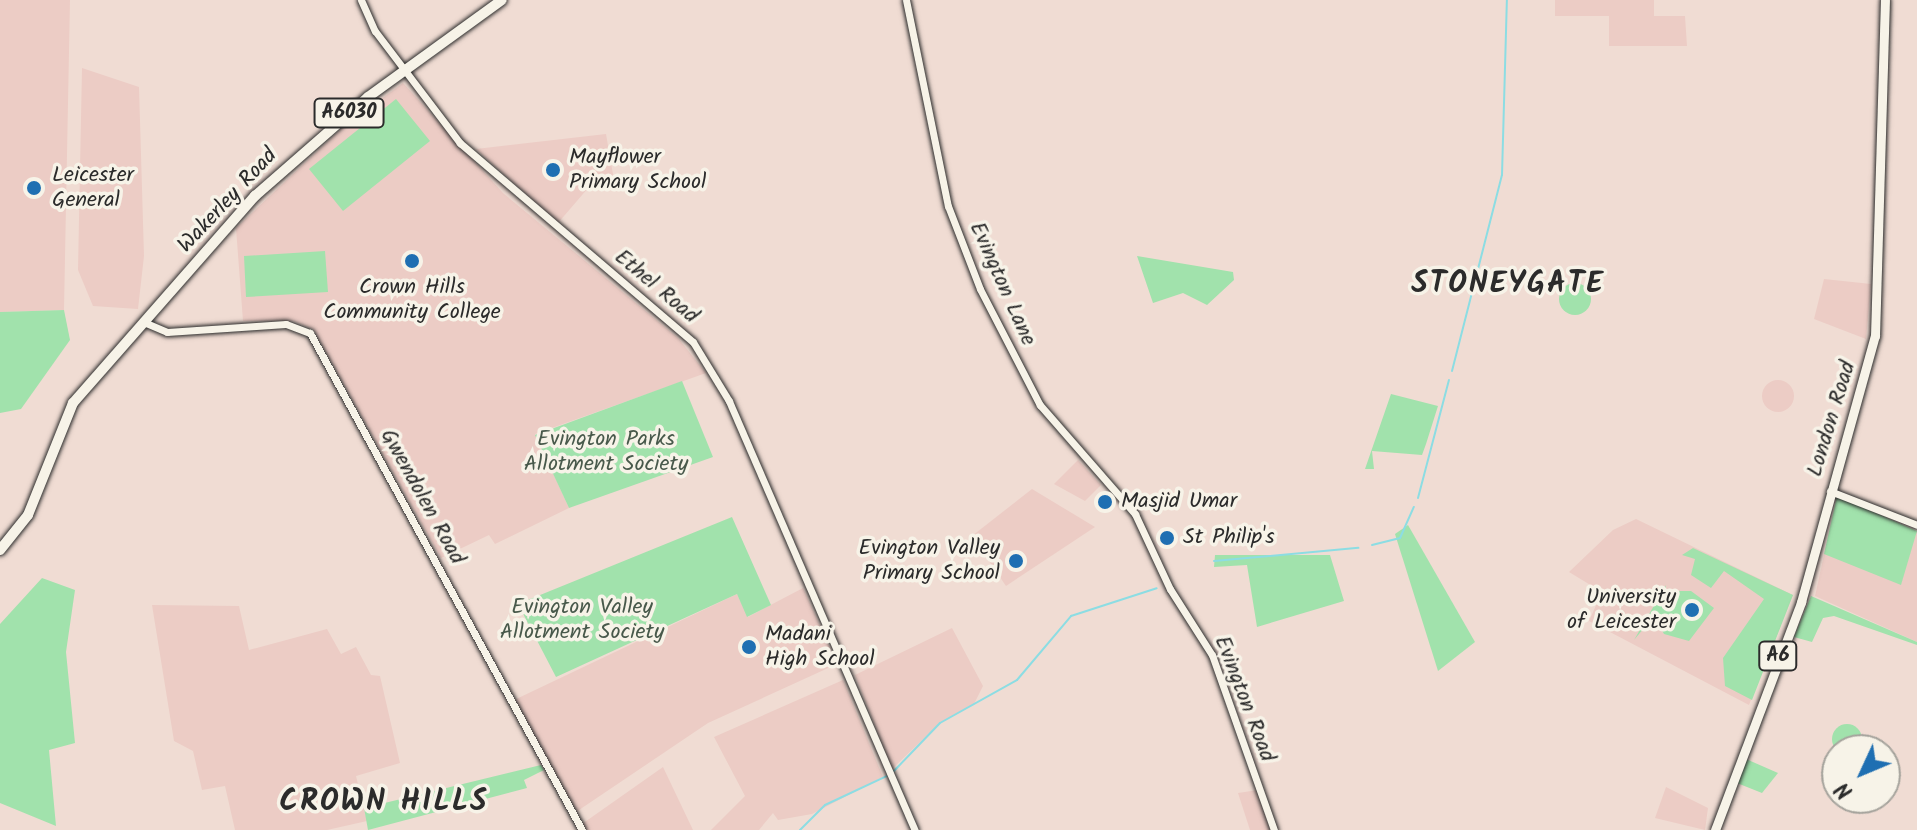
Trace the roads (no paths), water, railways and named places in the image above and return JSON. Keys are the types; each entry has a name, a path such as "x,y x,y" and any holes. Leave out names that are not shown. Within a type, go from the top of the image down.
{"highway":[{"name":"Wakerley Road","path":"146,323 268,183 403,70 502,0"},
{"name":"A6030","path":"0,550 28,515 73,403 146,323"}],"main road":[{"name":"London Road","path":"1715,830 1801,602 1828,490 1878,317 1885,0"}],"street":[{"name":"Ethel Road","path":"361,0 403,70 494,177 693,342 729,401 915,830"},
{"name":"Evington Lane","path":"906,0 948,206 980,289 1040,405 1129,506 1146,544"},
{"name":"Gwendolen Road","path":"146,323 167,332 286,324 310,333 582,830"},
{"path":"1828,490 1917,525"},
{"name":"Evington Road","path":"1146,544 1212,655 1274,830"}],"waterway":[{"path":"1452,371 1502,175 1507,0"},
{"path":"1418,498 1449,380"},
{"path":"1372,545 1400,538 1414,507"},
{"path":"1214,561 1358,548"},
{"path":"892,773 940,723 1017,680 1071,616 1157,588"},
{"path":"800,830 825,805 887,776"}],"place":[{"name":"Mayflower Primary School","path":"553,170"},
{"name":"Leicester General","path":"34,188"},
{"name":"Crown Hills Community College","path":"412,261"},
{"name":"Masjid Umar","path":"1105,502"},
{"name":"St Philip's","path":"1167,538"},
{"name":"Evington Valley Primary School","path":"1016,561"},
{"name":"University of Leicester","path":"1692,610"},
{"name":"Madani High School","path":"749,647"}],"district":[{"name":"STONEYGATE","path":"1508,284"},
{"name":"CROWN HILLS","path":"384,802"}],"park label":[{"name":"Evington Parks Allotment Society","path":"606,452"},
{"name":"Evington Valley Allotment Society","path":"582,620"}]}
